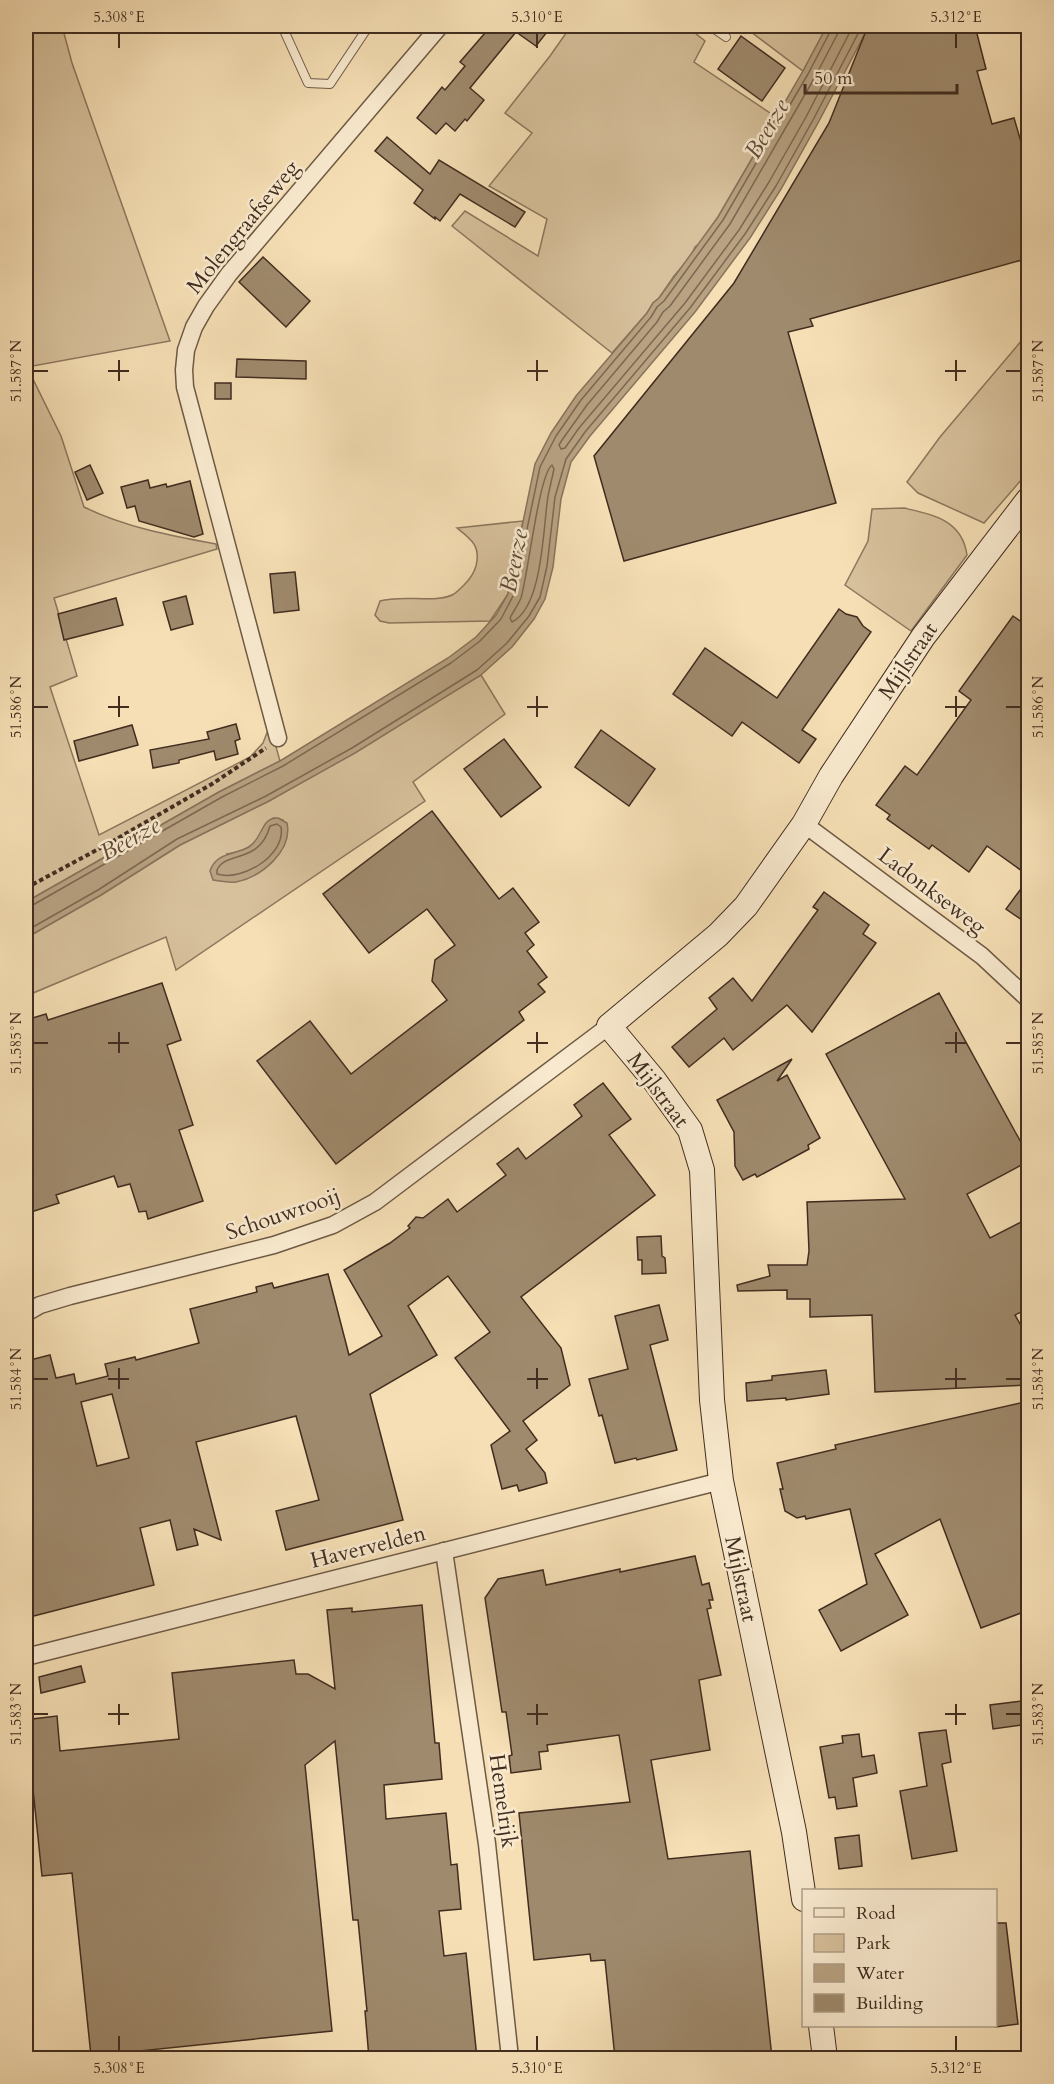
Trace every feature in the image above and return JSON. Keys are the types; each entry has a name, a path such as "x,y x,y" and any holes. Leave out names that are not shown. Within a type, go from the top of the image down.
{"main road":[{"name":"Mijlstraat","path":"803,1889 794,1832 721,1481 712,1400 702,1170 690,1130 654,1080 609,1026 718,935 746,906 804,824 831,776 923,637 1029,500"},
{"path":"821,2027 825,2058"}],"street":[{"name":"Molengraafseweg","path":"278,738 185,387 186,350 194,327 229,274 440,26"},
{"name":"Ladonkseweg","path":"804,824 982,956 1029,999"},
{"name":"Schouwrooij","path":"26,1313 40,1305 69,1296 274,1245 333,1225 375,1202 609,1026"},
{"name":"Havervelden","path":"26,1657 721,1481"},
{"name":"Hemelrijk","path":"444,1551 487,1844 510,2058"}],"lane":[{"path":"282,26 308,83 330,84 366,30 366,26"},
{"path":"710,26 726,37"},
{"path":"992,2058 1013,2056 1014,2058"}],"path":[{"path":"26,888 212,784 251,760 278,738"}],"green space":[{"path":"26,26 62,26 72,63 170,341 27,367 61,436 84,507 132,525 216,544 217,549 54,598 77,676 50,687 99,835 250,757 263,743 270,725 280,761 219,792 26,902"},
{"path":"571,26 686,26 705,41 694,62 776,117 718,217 695,247 691,256 647,313 612,353 452,226 465,211 538,256 547,219 489,186 532,133 505,113"},
{"path":"743,26 827,26 803,71"},
{"path":"1028,333 1028,472 984,523 918,493 907,482 940,437"},
{"path":"904,508 926,513 945,521 959,534 967,555 911,631 845,585 868,541 872,509"},
{"path":"523,521 508,594 490,621 389,623 380,621 375,615 380,601 398,598 447,597 466,583 475,569 477,553 474,544 457,528"},
{"path":"481,675 505,714 413,782 425,801 176,970 166,937 26,996 26,938 101,895 180,845 269,801","holes":["273,818 283,820 287,832 285,843 271,863 226,854 240,851 253,844"]}],"water":[{"path":"827,26 869,26 781,189 750,238 695,312 590,436 571,462 561,499 553,567 545,599 534,619 512,647 481,675 355,753 269,801 180,845 101,895 26,938 26,902 219,792 280,761 448,658 476,637 496,615 508,594 535,464 551,433 576,396 659,298 718,217"},
{"path":"278,818 287,823 288,833 280,853 265,869 236,882 213,880 210,871 217,860 249,847 268,821"}],"building":[{"path":"491,26 538,26 547,32 536,46 516,32 470,88 484,100 467,121 465,119 455,131 446,123 436,134 417,118 442,87 445,90 465,66 460,62"},
{"path":"868,26 975,26 986,69 977,71 992,124 1014,118 1029,169 1029,258 810,319 813,326 788,332 836,503 624,561 594,456 734,283 829,123"},
{"path":"741,36 785,68 762,101 718,69"},
{"path":"387,137 430,174 439,160 525,212 515,227 460,194 440,221 435,217 435,219 414,203 423,190 375,151"},
{"path":"263,257 310,301 286,327 239,282"},
{"path":"237,359 306,361 306,379 236,377"},
{"path":"215,383 231,383 231,399 215,399"},
{"path":"90,465 103,493 87,500 75,472"},
{"path":"148,480 150,488 166,484 167,487 190,481 203,534 194,537 139,521 135,506 127,508 121,487"},
{"path":"295,572 299,610 274,613 270,574"},
{"path":"186,596 193,624 171,630 163,602"},
{"path":"116,598 123,625 64,640 58,614"},
{"path":"839,609 857,617 871,632 802,730 816,739 799,763 742,722 732,736 673,694 705,648 777,698"},
{"path":"1013,616 1029,627 1029,876 987,846 969,872 932,845 929,849 887,819 890,815 876,805 905,766 917,775 971,700 959,691"},
{"path":"236,724 240,739 235,741 238,754 216,760 214,751 179,760 179,763 153,768 150,750 209,739 207,732"},
{"path":"132,725 138,745 79,761 74,741"},
{"path":"601,730 655,769 629,806 575,767"},
{"path":"504,739 541,787 501,817 464,769"},
{"path":"432,811 499,899 513,888 539,922 525,933 534,945 527,951 547,977 538,984 545,992 519,1012 524,1020 336,1164 257,1061 310,1021 351,1074 447,1000 432,981 435,960 455,945 427,909 369,953 323,894"},
{"path":"1029,878 1029,925 1006,909"},
{"path":"824,892 869,925 863,934 876,943 812,1032 787,1005 733,1050 724,1038 689,1067 672,1047 717,1009 709,998 733,978 752,1001 818,910 813,907"},
{"path":"162,983 181,1040 167,1045 193,1125 179,1130 203,1201 148,1219 146,1211 139,1212 130,1184 118,1187 114,1176 56,1195 59,1203 28,1213 26,1204 26,1020 46,1014 48,1020"},
{"path":"939,993 1029,1157 1029,1161 967,1194 990,1238 1029,1218 1029,1308 1015,1315 1029,1340 1029,1385 875,1392 872,1315 810,1317 810,1299 787,1299 787,1290 738,1291 737,1285 770,1276 768,1265 807,1265 809,1251 807,1202 905,1199 826,1054"},
{"path":"792,1059 777,1081 787,1075 820,1138 808,1145 809,1149 757,1177 755,1174 743,1180 735,1166 734,1132 717,1100"},
{"path":"603,1083 631,1119 609,1135 655,1195 521,1297 561,1348 570,1385 523,1421 537,1440 526,1449 545,1473 547,1483 519,1491 517,1485 502,1489 491,1445 510,1431 455,1358 490,1332 448,1276 408,1306 437,1355 370,1394 403,1520 286,1550 276,1511 319,1500 296,1416 196,1442 221,1540 194,1529 198,1545 177,1550 170,1520 140,1528 154,1585 26,1618 26,1361 50,1355 56,1378 74,1374 76,1384 108,1376 105,1364 135,1357 136,1360 199,1343 190,1309 257,1292 256,1287 272,1283 274,1288 328,1274 349,1355 382,1336 344,1270 390,1243 410,1228 408,1226 416,1217 423,1218 448,1199 457,1212 506,1175 497,1164 518,1148 526,1159 582,1116 574,1105","holes":["112,1394 129,1458 97,1466 81,1402"]},
{"path":"661,1236 666,1273 642,1274 642,1260 638,1260 637,1237"},
{"path":"659,1305 668,1340 650,1345 677,1450 615,1463 589,1379 628,1369 615,1316"},
{"path":"826,1370 829,1394 786,1400 786,1398 747,1401 746,1383 772,1380 772,1376"},
{"path":"1029,1401 1029,1610 981,1628 940,1519 875,1554 908,1615 841,1651 819,1610 867,1584 850,1509 806,1519 805,1516 797,1518 785,1511 777,1463 836,1449 835,1445"},
{"path":"695,1556 702,1585 709,1583 713,1600 709,1600 711,1608 707,1609 721,1675 699,1680 710,1750 651,1760 668,1859 750,1851 772,2058 615,2058 605,1960 591,1961 590,1954 534,1960 519,1813 630,1802 619,1735 547,1745 548,1751 539,1752 541,1769 511,1773 509,1756 512,1755 506,1712 502,1712 485,1598 498,1579 543,1570 546,1585"},
{"path":"422,1605 435,1743 439,1743 442,1779 384,1785 386,1819 446,1813 451,1865 457,1864 461,1909 439,1911 444,1956 466,1953 477,2058 369,2058 358,1920 353,1920 335,1741 305,1765 332,2031 91,2056 72,1873 42,1876 26,1722 32,1719 57,1716 60,1751 179,1739 172,1673 294,1660 296,1674 308,1674 335,1689 327,1610 352,1608 352,1612"},
{"path":"81,1666 85,1682 41,1693 39,1677"},
{"path":"1029,1700 1029,1724 993,1729 990,1705"},
{"path":"946,1730 951,1762 942,1764 957,1851 912,1859 900,1791 927,1786 919,1733"},
{"path":"859,1734 862,1757 874,1755 877,1773 853,1778 857,1806 837,1809 835,1797 829,1798 820,1747 843,1743 842,1736"},
{"path":"859,1835 862,1866 839,1869 835,1838"},
{"path":"997,1923 1006,1923 1018,2024 997,2027"}],"water label":[{"name":"Beerze","path":"767,129"},
{"name":"Beerze","path":"514,561"},
{"name":"Beerze","path":"130,839"}]}
